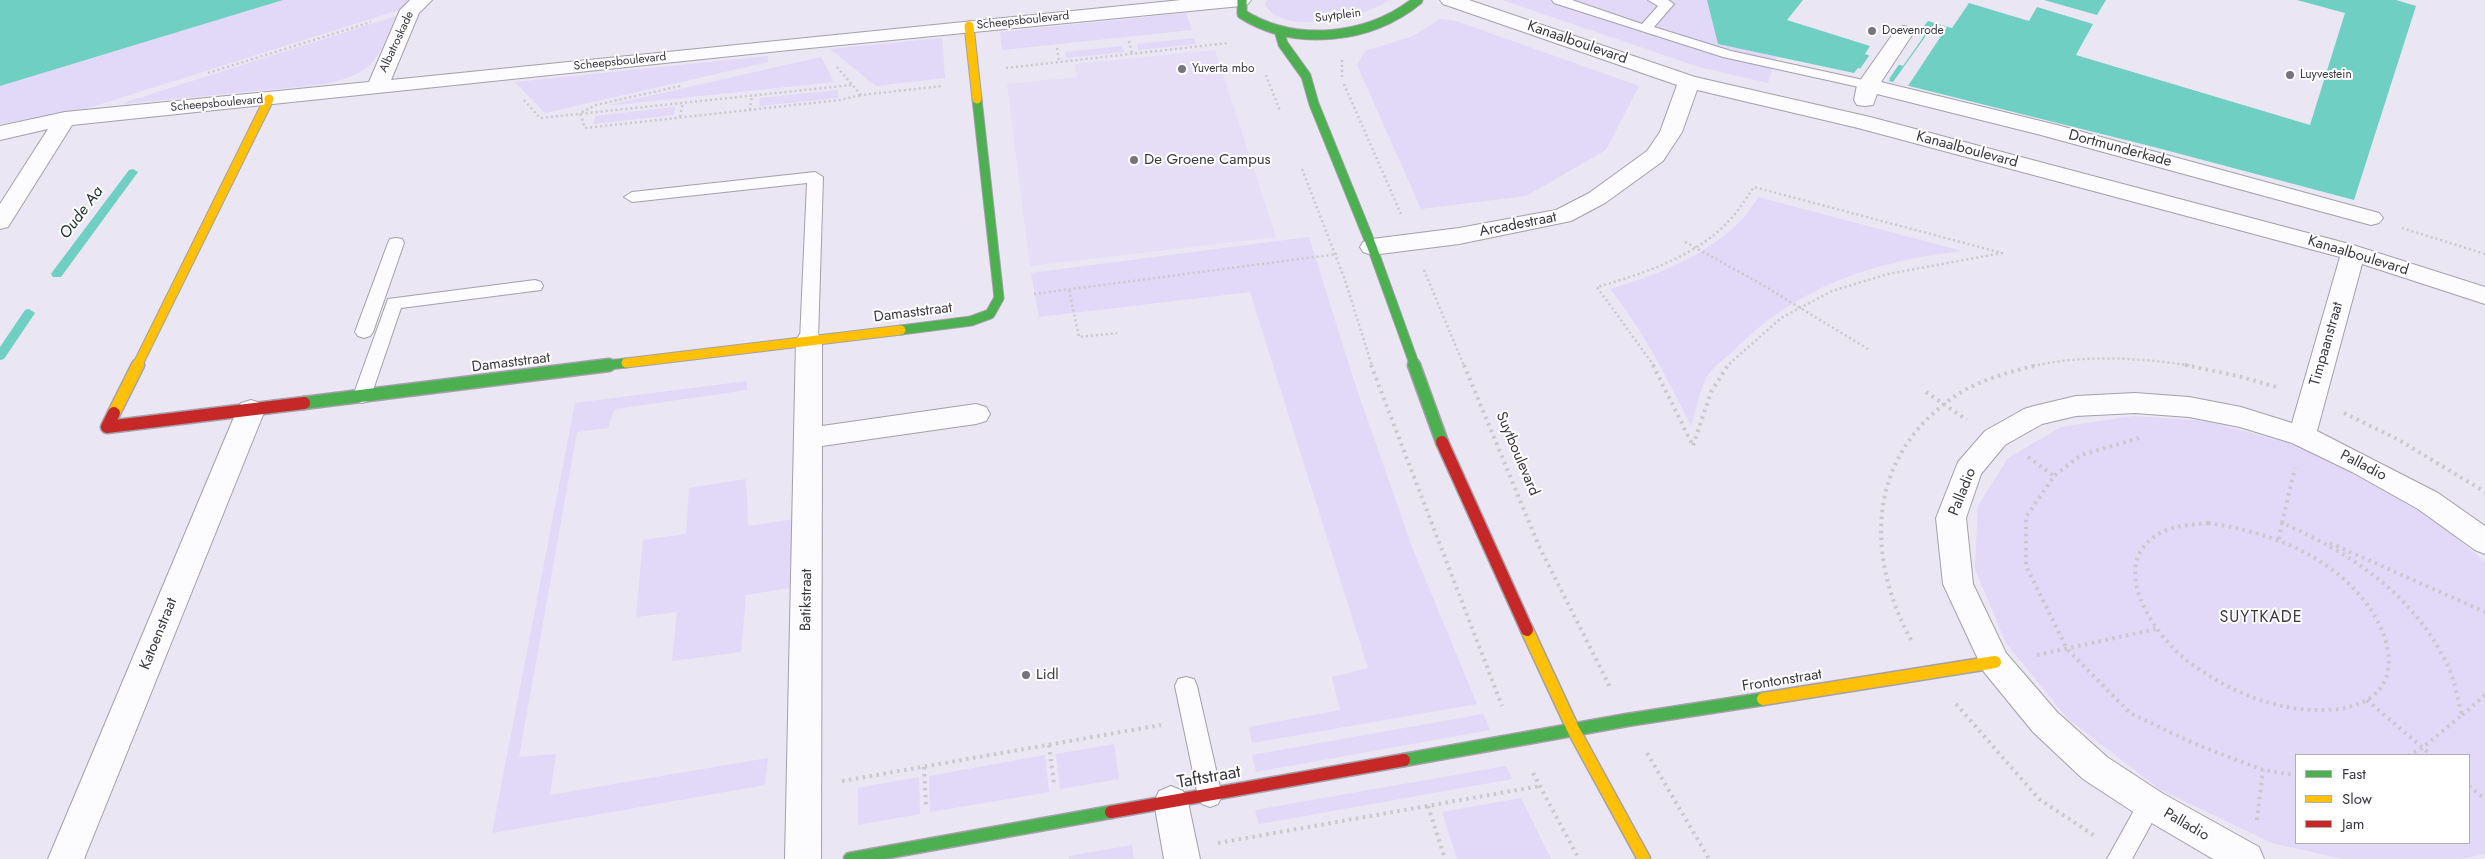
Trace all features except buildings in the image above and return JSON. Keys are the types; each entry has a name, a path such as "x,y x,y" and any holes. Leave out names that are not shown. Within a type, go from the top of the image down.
{"street":[{"name":"Suytplein","path":"1241,0 1242,14 1256,25 1279,30 1324,34 1363,28 1394,17 1418,0"},
{"name":"Scheepsboulevard","path":"0,133 65,119 817,41 1241,0"},
{"name":"Kanaalboulevard","path":"1450,0 1689,82 1862,122 2353,252 2485,296"},
{"name":"Albatroskade","path":"377,88 416,5"},
{"path":"969,26 999,298"},
{"path":"1279,30 1283,44 1306,76 1314,104 1372,247 1435,425 1574,731 1644,859"},
{"path":"1862,122 1871,79 1904,32"},
{"path":"1316,46 1324,34"},
{"path":"1306,76 1311,61"},
{"name":"Dortmunderkade","path":"1871,79 2371,218"},
{"name":"Arcadestraat","path":"1372,247 1506,228 1563,216 1597,198 1655,156 1671,132 1689,82"},
{"name":"Damaststraat","path":"269,99 107,427 971,321 990,314 999,298"},
{"path":"0,222 65,119"},
{"name":"Timpaanstraat","path":"2302,436 2353,252"},
{"name":"Batikstraat","path":"802,859 805,788 809,340"},
{"name":"Palladio","path":"2246,859 2150,804 2095,768 2045,722 1995,662 1958,584 1951,518 1968,470 1995,438 2034,416 2068,408 2135,403 2189,407 2232,416 2302,436 2362,464 2428,500 2483,537"},
{"name":"Katoenstraat","path":"66,859 251,410"},
{"path":"808,438 976,414"},
{"name":"Frontonstraat","path":"1574,731 1627,720 1995,662"},
{"name":"Taftstraat","path":"850,859 1574,731"},
{"path":"1172,802 1181,854"}],"lane":[{"path":"1560,0 1728,54 1871,79"},
{"path":"1645,28 1667,4 1655,0"},
{"path":"632,198 815,177 809,340"},
{"path":"364,332 396,243"},
{"path":"362,396 394,303 535,286"},
{"path":"1186,686 1210,796"},
{"path":"2120,856 2150,804"}],"path":[{"path":"205,74 416,5"},
{"path":"817,41 861,95"},
{"path":"1128,41 1132,54"},
{"path":"580,113 585,128 840,100 1059,62 1236,42"},
{"path":"1057,48 1059,62"},
{"name":"Suytboulevard","path":"1346,53 1342,61 1342,78 1413,242 1539,546 1627,720 1709,859"},
{"path":"500,74 540,118 852,85"},
{"path":"750,110 752,95"},
{"path":"680,117 683,103"},
{"path":"1754,186 2002,254 1938,262 1885,275 1829,293 1799,307 1779,319 1721,374 1704,409 1693,446 1654,366 1597,287 1635,276 1716,234 1738,210 1754,186"},
{"path":"2371,218 2485,254"},
{"path":"1685,242 1868,349"},
{"path":"999,298 1336,255"},
{"path":"1070,290 1079,338 1117,333"},
{"path":"2120,856 2038,799 1977,731 1931,673 1900,621 1885,572 1880,524 1887,481 1908,438 1943,404 1968,387 2006,371 2053,360 2127,359 2208,369 2259,381 2312,399 2399,440 2485,492"},
{"path":"2279,539 2302,436"},
{"path":"2141,437 2081,455 2054,476 2026,517 2026,566 2067,649 2130,713 2196,744 2263,770 2295,775"},
{"path":"2023,454 2054,476"},
{"path":"2208,523 2243,528 2279,539 2319,560 2347,582 2379,619 2390,651 2387,679 2367,700 2338,710 2301,710 2260,700 2212,677 2184,657 2156,629 2140,601 2134,575 2140,553 2154,536 2178,526 2208,523"},
{"path":"2282,523 2485,612"},
{"path":"2309,534 2359,561 2417,614 2447,664 2462,715"},
{"path":"1995,662 2067,649 2156,629"},
{"path":"2411,754 2422,748 2485,695"},
{"path":"2367,700 2430,754"},
{"path":"805,788 1194,720"},
{"path":"2255,830 2263,770"},
{"path":"1181,854 1540,786"},
{"path":"2470,787 2485,799"},
{"path":"1428,806 1444,859"}],"shaded area":[{"path":"0,0 283,0 0,86"},
{"path":"283,0 412,0 399,10 85,109 0,124 0,86"},
{"path":"1267,0 1389,0 1362,13 1344,18 1305,22 1288,20 1274,14 1265,4"},
{"path":"1502,0 1707,0 1718,44 1777,56 1768,83 1699,67"},
{"path":"1707,0 1803,0 1787,20 1870,46 1865,54 1903,66 1924,36 1918,34 1928,21 1952,28 1969,3 2029,21 2037,7 2093,24 2076,55 2310,125 2345,13 2297,0 2396,0 2416,6 2354,200 2154,147 1889,81 1890,79 1858,68 1854,73 1718,44"},
{"path":"2044,0 2106,0 2097,15"},
{"path":"1186,13 1192,30 1002,50 1000,32"},
{"path":"396,16 379,54 373,62 365,69 343,79 326,84 123,104 126,102"},
{"path":"1440,19 1456,21 1639,86 1606,150 1526,196 1421,209 1357,65 1365,51 1411,37"},
{"path":"942,38 945,78 876,86 830,49"},
{"path":"1194,38 1196,44 1138,50 1137,44"},
{"path":"1122,46 1124,52 1066,58 1065,52"},
{"name":"De Groene Campus","path":"1215,50 1276,237 1030,266 1007,84 1077,77 1075,64"},
{"path":"768,56 768,62 545,113 515,82"},
{"path":"821,57 834,82 605,106"},
{"path":"838,90 838,98 759,106 760,98"},
{"path":"675,107 674,115 593,124 595,116"},
{"path":"1758,197 1962,251 1898,262 1868,270 1838,280 1810,293 1783,309 1758,328 1708,374 1701,389 1691,426 1664,373 1634,321 1610,289 1672,267 1713,244 1731,230"},
{"path":"1309,237 1355,384 1412,547 1477,704 1252,743 1249,727 1340,710 1332,677 1368,668 1250,292 1039,317 1031,273"},
{"path":"747,381 747,390 615,409 608,428 577,432 519,757 556,754 550,795 768,758 765,785 492,833 575,403"},
{"path":"2133,416 2206,421 2286,442 2366,477 2442,525 2485,562 2485,854 2461,859 2343,859 2272,843 2161,790 2068,719 2006,643 1975,569 1978,506 2008,458 2061,427"},
{"path":"746,479 748,526 807,517 807,585 746,595 741,652 672,661 677,612 636,617 643,540 686,534 689,488"},
{"path":"1483,714 1490,730 1256,772 1252,755"},
{"path":"1114,744 1119,779 1060,789 1056,754"},
{"path":"1045,755 1049,792 930,812 929,776"},
{"path":"1506,766 1512,779 1259,824 1255,810"},
{"path":"919,777 920,814 858,825 858,788"},
{"path":"1521,798 1551,859 1457,859 1442,812"},
{"path":"1132,845 1134,859 1069,859 1069,856"}],"pier":[{"path":"1935,23 1947,27 1908,86 1893,82"},
{"path":"1871,53 1900,63 1889,79 1860,69"}],"waterway":[{"name":"Oude Aa","path":"57,274 133,172"},
{"name":"Oude Aa","path":"0,356 29,313"}],"traffic: fast":[{"path":"1242,0 1242,14 1256,23 1292,33 1312,34 1333,34 1370,27 1395,17 1418,0"},
{"path":"1279,30 1283,44 1306,76 1314,104 1372,247 1442,442"},
{"path":"901,330 971,321 990,314 999,298 977,99"},
{"path":"304,403 626,363"},
{"path":"1404,760 1627,720 1763,699"},
{"path":"850,859 1111,812"}],"traffic: slow":[{"path":"969,26 977,99"},
{"path":"114,413 269,99"},
{"path":"626,363 901,330"},
{"path":"1527,630 1574,731 1644,859"},
{"path":"1763,699 1995,662"}],"traffic: jam":[{"path":"114,413 107,427 304,403"},
{"path":"1442,442 1527,630"},
{"path":"1111,812 1404,760"}],"place":[{"name":"Doevenrode","path":"1872,31"},
{"name":"Yuverta mbo","path":"1182,69"},
{"name":"Luyvestein","path":"2290,75"},
{"name":"De Groene Campus","path":"1134,160"},
{"name":"Lidl","path":"1026,675"}],"district":[{"name":"SUYTKADE","path":"2261,618"}]}
